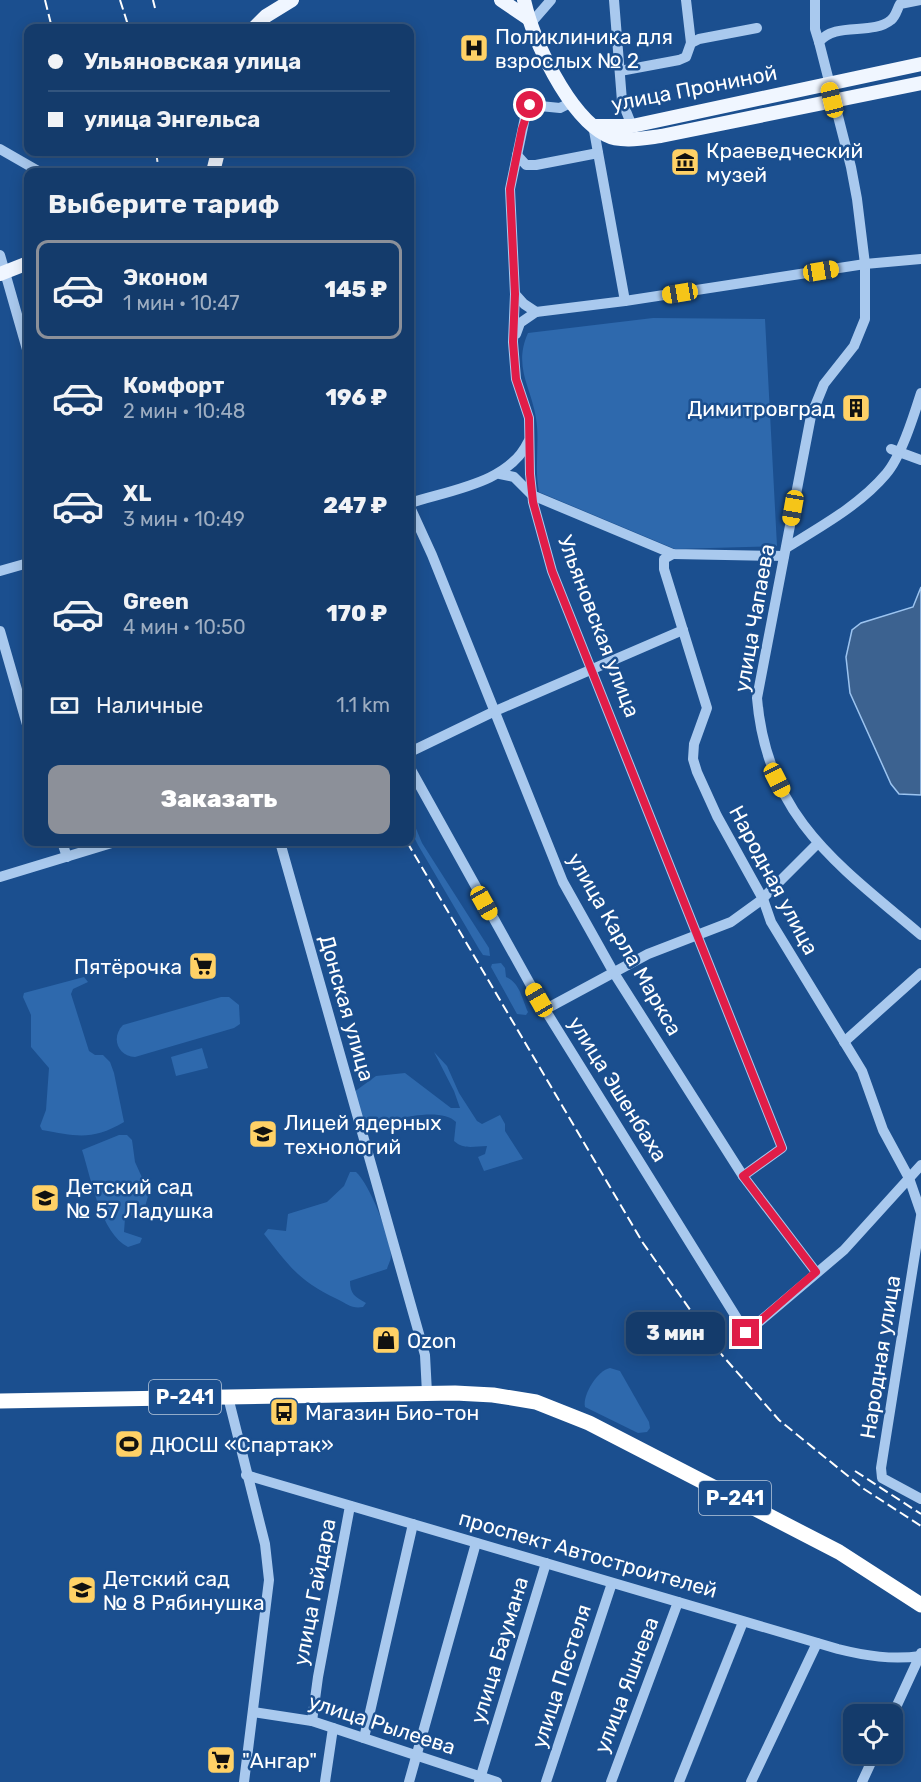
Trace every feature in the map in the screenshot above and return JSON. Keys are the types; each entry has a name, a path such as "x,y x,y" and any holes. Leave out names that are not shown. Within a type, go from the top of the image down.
{"highway":[{"name":"Р-241","path":"0,1401 427,1393 516,1397 536,1401 589,1423 838,1552 921,1605"}],"main road":[{"path":"258,24 266,16 292,0"},
{"path":"501,0 531,21"},
{"path":"524,0 531,21 570,103 580,116 593,125"},
{"name":"улица Прониной","path":"593,125 632,126 921,64"},
{"name":"улица Прониной","path":"593,125 607,136 628,139 661,136 921,83"},
{"path":"2,273 24,265"}],"street":[{"path":"531,21 551,0"},
{"path":"614,0 622,101 632,126"},
{"path":"620,71 686,57 691,43 686,0"},
{"name":"улица Чапаева","path":"816,0 815,29 851,167 865,264 865,319 854,346 824,384 811,416 757,698 760,727 770,765 785,794 818,844 829,857 921,935"},
{"path":"819,42 827,34 886,23 895,16 900,4 920,0"},
{"path":"691,43 699,39 757,28"},
{"name":"Ульяновская улица","path":"570,103 560,108 530,105 510,189 515,294 513,342 516,379 529,418 532,495 552,571 782,1148 743,1176"},
{"path":"593,125 625,301"},
{"path":"0,149 33,168"},
{"path":"513,173 526,165 598,153"},
{"path":"517,155 526,165"},
{"path":"0,255 2,273 24,341"},
{"path":"513,342 520,323 536,312 625,301 865,264 921,259"},
{"path":"515,294 536,312"},
{"path":"500,474 514,477 532,495 673,554 785,552 845,510 887,473 894,451 921,393"},
{"path":"414,504 500,474 522,455 530,439"},
{"path":"894,451 921,460"},
{"name":"улица Карла Маркса","path":"414,514 563,882 614,973 743,1176 816,1272"},
{"name":"Народная улица","path":"673,554 664,559 664,569 707,708 694,744 695,766 717,816 763,899 771,922 862,1071 883,1130 909,1178 921,1214 881,1468 882,1478 921,1499"},
{"path":"0,571 24,564"},
{"path":"414,750 493,712 683,630"},
{"path":"0,631 3,652 24,716"},
{"name":"улица Эшенбаха","path":"414,775 546,1009 746,1333 816,1272"},
{"path":"546,1009 648,954 730,922 763,899 818,844"},
{"path":"63,846 67,857"},
{"path":"0,877 102,846"},
{"name":"Донская улица","path":"281,846 425,1355 427,1393"},
{"path":"844,1042 921,973"},
{"path":"816,1272 844,1250 921,1165"},
{"path":"228,1397 265,1544 269,1580 244,1782"},
{"name":"проспект Автостроителей","path":"246,1475 817,1643 866,1656 921,1655"},
{"name":"улица Гайдара","path":"312,1721 350,1506"},
{"path":"364,1738 413,1524"},
{"path":"409,1782 476,1543"},
{"name":"улица Баумана","path":"479,1779 546,1563"},
{"name":"улица Пестеля","path":"546,1782 612,1583"},
{"name":"улица Яшнева","path":"611,1782 678,1602"},
{"path":"680,1782 743,1622"},
{"path":"751,1782 817,1643"},
{"path":"898,1704 921,1655"},
{"name":"улица Рылеева","path":"253,1712 312,1721 417,1755 479,1779 497,1782"},
{"path":"326,1782 333,1728"},
{"path":"862,1782 870,1764"}],"shaded area":[{"path":"653,318 765,319 777,546 675,549 539,492 536,418 524,376 522,356 528,333"},
{"path":"921,587 921,795 899,794 891,784 850,693 846,657 852,630 861,623 913,607"},
{"path":"414,824 422,843 489,948 490,956 483,955 479,949 414,837"},
{"path":"501,963 505,968 506,977 520,992 528,1012 526,1015 517,1014 491,967 492,964"},
{"path":"84,977 88,982 73,989 71,994 89,1051 95,1055 103,1055 110,1062 124,1122 102,1132 84,1135 42,1130 40,1126 46,1110 49,1068 31,1047 31,1015 23,997 24,993"},
{"path":"221,997 229,997 239,1005 240,1024 234,1028 135,1057 120,1050 117,1035 123,1025"},
{"path":"202,1048 208,1068 176,1076 171,1057"},
{"path":"434,1052 447,1066 459,1093 477,1121 482,1124 500,1115 505,1124 505,1131 523,1159 484,1171 478,1157 485,1154 487,1146 469,1147 458,1144 454,1141 456,1122 438,1115 412,1116 365,1128 354,1092 376,1076 405,1073 451,1108 460,1108"},
{"path":"119,1135 127,1135 132,1140 135,1162 149,1193 144,1210 125,1218 124,1232 142,1238 140,1243 128,1247 119,1240 104,1218 93,1190 82,1150"},
{"path":"350,1172 356,1172 373,1199 387,1236 391,1256 387,1269 350,1281 354,1295 366,1303 363,1307 353,1307 313,1286 288,1264 264,1234 268,1229 286,1231 288,1214 327,1202 344,1186"},
{"path":"610,1368 620,1371 649,1422 650,1428 647,1432 638,1433 585,1407 586,1396 592,1384 601,1373"}],"railway":[{"path":"45,0 51,24"},
{"path":"120,0 128,24"},
{"path":"153,0 155,8"},
{"path":"157,156 158,168"},
{"path":"409,846 643,1243 722,1355 779,1420 864,1489 921,1526"},
{"path":"855,1471 921,1514"}],"place":[{"name":"Поликлиника для взрослых № 2","path":"474,48"},
{"name":"Краеведческий музей","path":"685,162"},
{"name":"Димитровград","path":"856,408"},
{"name":"Пятёрочка","path":"203,966"},
{"name":"Лицей ядерных технологий","path":"263,1134"},
{"name":"Детский сад № 57 Ладушка","path":"45,1198"},
{"name":"Ozon","path":"386,1340"},
{"name":"Магазин Био-тон","path":"284,1412"},
{"name":"ДЮСШ «Спартак»","path":"129,1444"},
{"name":"Детский сад № 8 Рябинушка","path":"82,1590"},
{"name":"\"Ангар\"","path":"221,1760"}],"route":[{"path":"530,105 527,108 510,189 515,294 513,342 516,379 529,418 533,502 552,571 578,630 782,1148 743,1176 816,1272 746,1333"}]}
